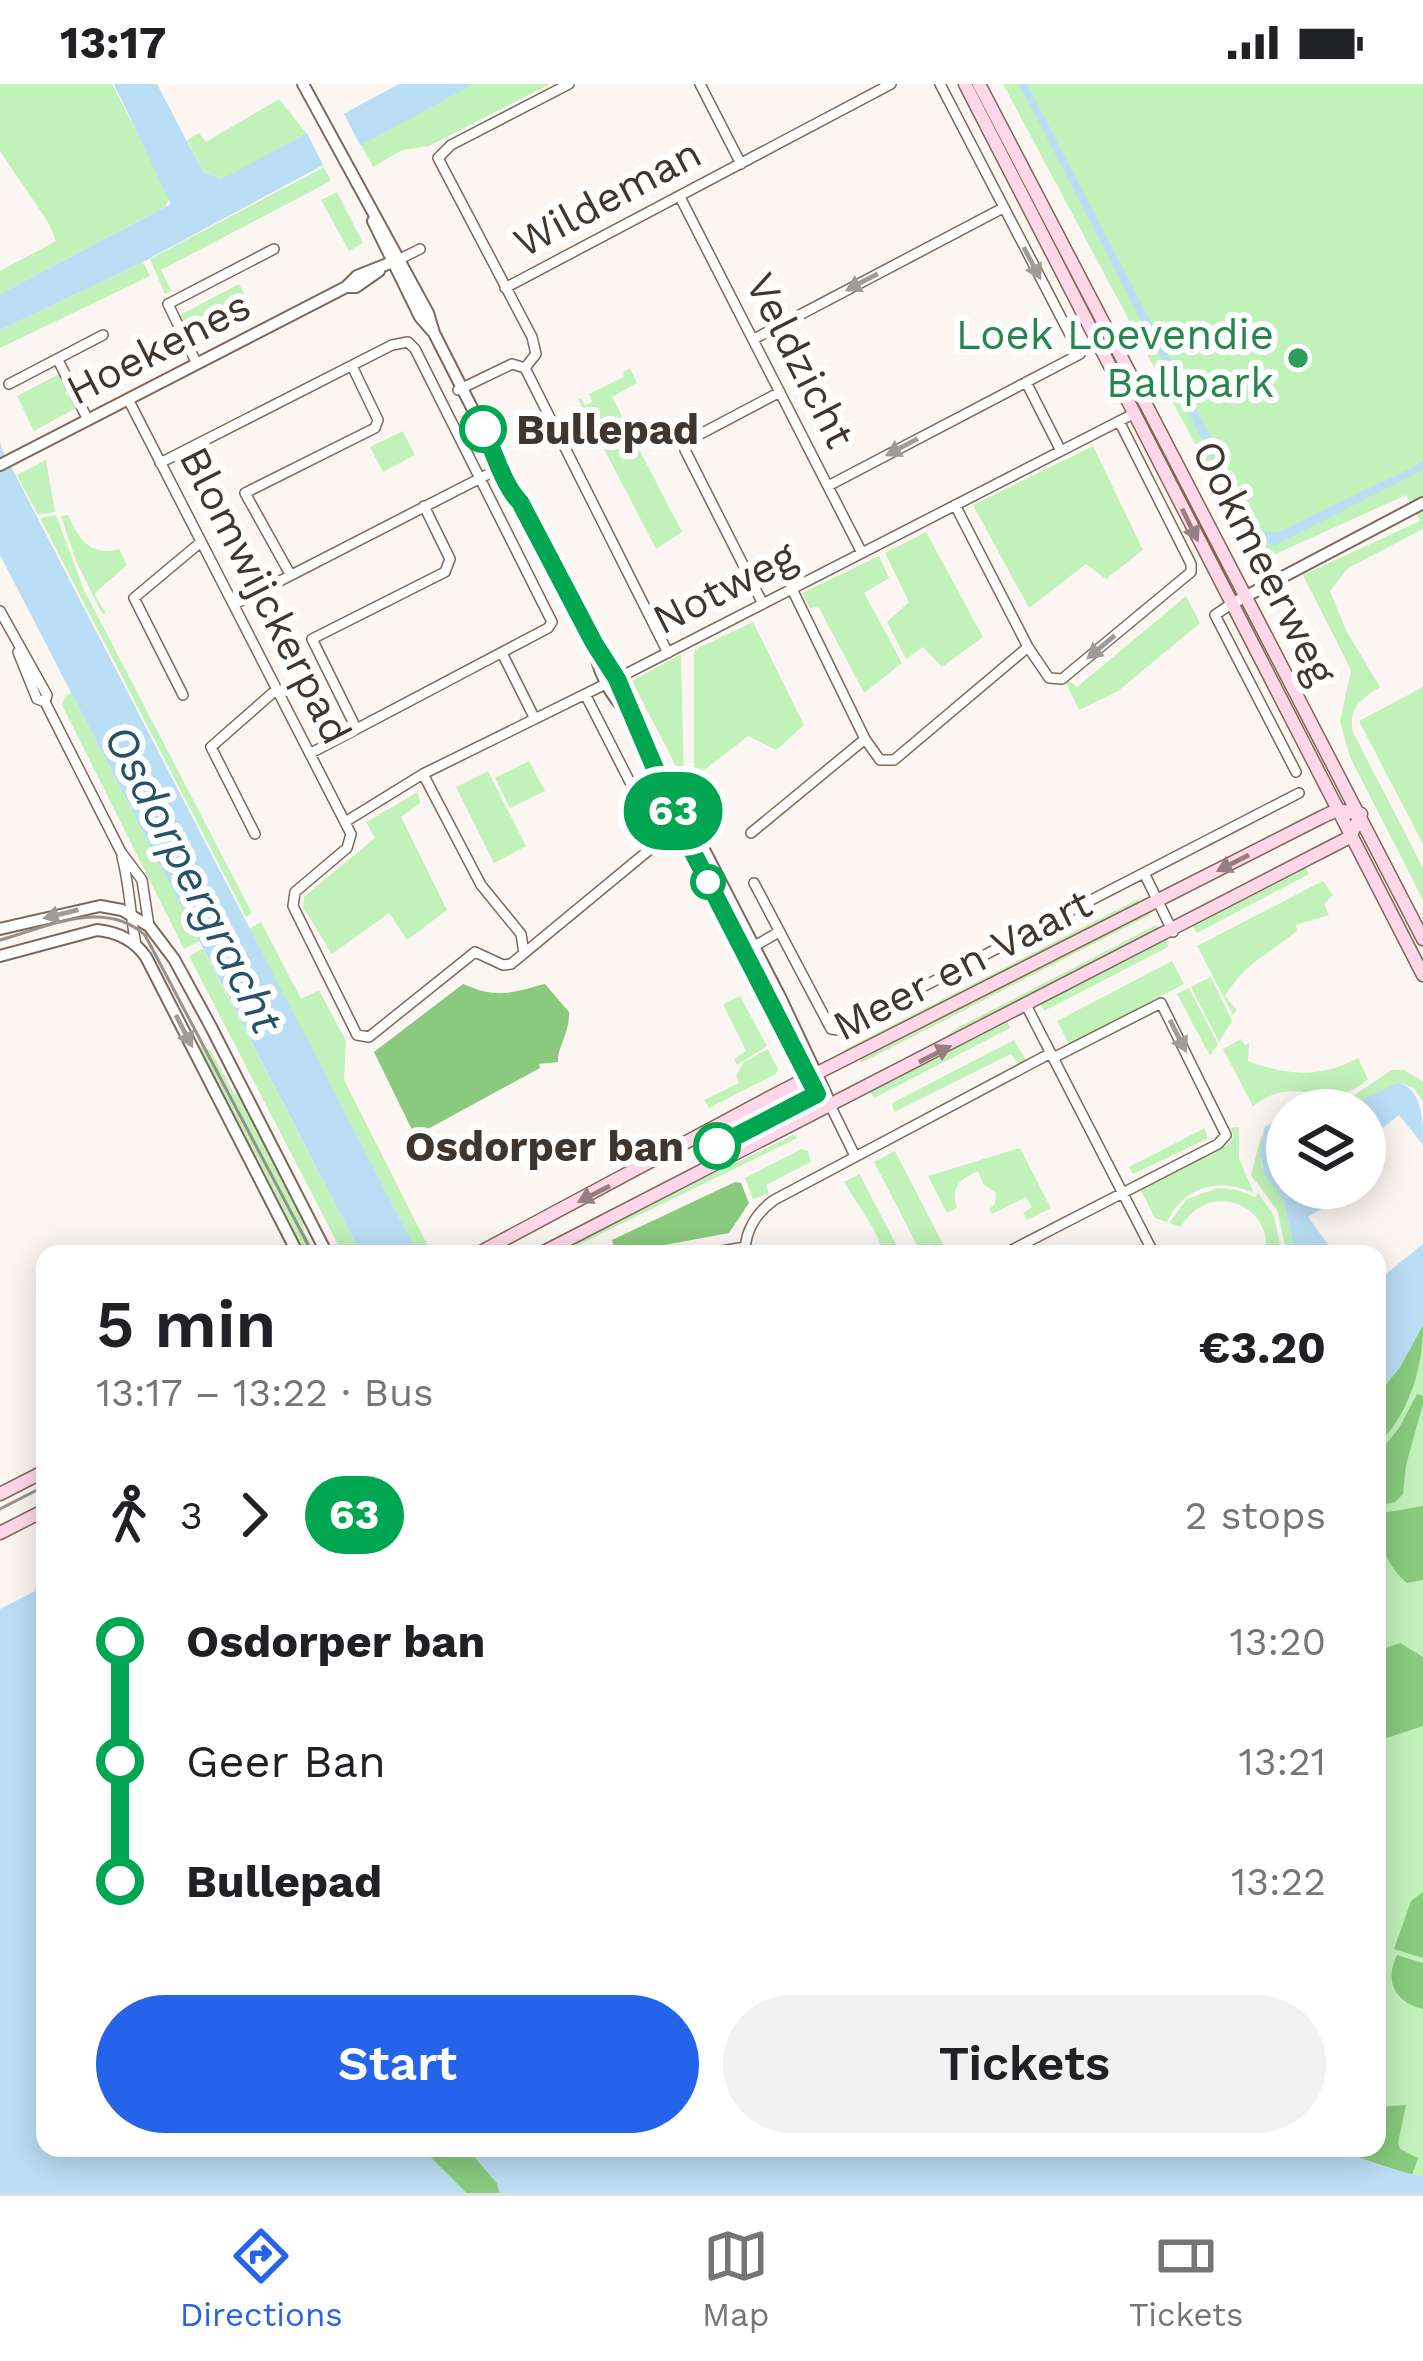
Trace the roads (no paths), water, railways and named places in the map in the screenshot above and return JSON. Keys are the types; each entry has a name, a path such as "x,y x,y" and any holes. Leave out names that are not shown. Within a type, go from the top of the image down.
{"main road":[{"name":"Ookmeerweg","path":"965,84 1423,975"},
{"name":"Ookmeerweg","path":"980,84 1423,939"},
{"path":"1337,810 1361,814 1350,837"},
{"name":"Meer en Vaart","path":"495,1245 813,1076 1337,810"},
{"name":"Meer en Vaart","path":"559,1245 1350,837"},
{"path":"0,1494 36,1476"},
{"path":"0,1533 36,1515"}],"street":[{"path":"303,84 370,211 391,264 434,333 502,466 505,481 594,643 617,703 630,714 656,766 665,774 683,821 831,1107"},
{"path":"525,368 536,354 535,344 438,158 569,84"},
{"name":"Wildeman","path":"700,84 741,164"},
{"name":"Wildeman","path":"505,288 891,84"},
{"path":"828,486 1080,354 940,84"},
{"name":"Veldzicht","path":"680,197 862,553"},
{"path":"754,339 1003,208"},
{"path":"196,364 168,304 274,249"},
{"path":"391,264 420,249"},
{"name":"Hoekenes","path":"4,463 346,287 357,276 391,264"},
{"path":"9,384 103,335"},
{"path":"160,463 400,343 408,342 415,349 553,622 311,753"},
{"path":"58,360 88,420"},
{"path":"460,389 512,364 525,368 668,652"},
{"path":"290,574 245,493 375,428 378,420 352,366"},
{"path":"1027,382 1061,451"},
{"path":"763,604 685,450 689,440 780,392"},
{"name":"Blomwijckerpad","path":"128,399 351,834 346,848 295,892 293,906 357,1035 369,1037 475,952 502,965 524,953"},
{"name":"Notweg","path":"345,822 423,774 1135,412"},
{"name":"Ookmeerweg","path":"1028,647 1049,678 1062,679 1191,572 1119,421"},
{"path":"235,604 502,466"},
{"path":"1231,604 1423,503"},
{"path":"356,728 312,639 445,572 450,559 424,506"},
{"path":"792,589 865,739 880,760 894,760 1028,647 955,506"},
{"path":"183,695 134,598 201,542"},
{"name":"Ookmeerweg","path":"1231,604 1214,615 1296,772"},
{"path":"0,611 37,699 45,702 121,852 142,880 149,926"},
{"path":"502,652 535,719"},
{"path":"255,834 211,747 278,689"},
{"path":"585,694 661,841"},
{"path":"751,833 865,739"},
{"path":"423,774 481,885 521,934 524,953"},
{"name":"Meer en Vaart","path":"779,932 834,1031 1299,793"},
{"path":"524,953 683,821"},
{"path":"121,852 130,885 129,913 136,945 293,1245"},
{"name":"Meer en Vaart","path":"1144,873 1173,932"},
{"path":"749,950 779,932 754,883"},
{"path":"0,929 88,907 129,913 149,926 174,959 210,1025 322,1245"},
{"path":"0,956 97,930 136,945"},
{"path":"746,1245 749,1231 765,1207 855,1156 1161,1003 1226,1136 1021,1245"},
{"path":"1027,1007 1149,1245"},
{"name":"Meer en Vaart","path":"831,1107 855,1156"}],"water":[{"path":"114,84 157,84 203,172 222,179 399,84 474,84 143,262 0,330 0,294 171,204"},
{"path":"1019,84 1027,84 1258,527 1279,532 1423,462 1423,470 1275,545 1254,540"},
{"name":"Osdorpergracht","path":"0,442 413,1245 356,1245 0,555"},
{"path":"1398,1082 1417,1099 1423,1145 1399,1115 1386,1125 1384,1089"},
{"path":"1266,1127 1266,1176 1260,1152 1264,1128"},
{"path":"1286,1209 1321,1209 1308,1217 1328,1245 1293,1245"},
{"path":"1423,1244 1423,1325 1386,1385 1386,1274"},
{"path":"36,1591 36,2157 430,2157 466,2193 0,2193 0,1609"},
{"path":"475,2157 1359,2157 1423,2177 1423,2193 500,2193"}],"tram line":[{"path":"0,940 93,917 112,918 145,935 308,1245"},
{"path":"0,1509 36,1491"}],"place":[{"name":"Loek Loevendie Ballpark","path":"1298,358"},
{"name":"Bullepad","path":"483,429"},
{"name":"Osdorper ban","path":"717,1146"}]}
